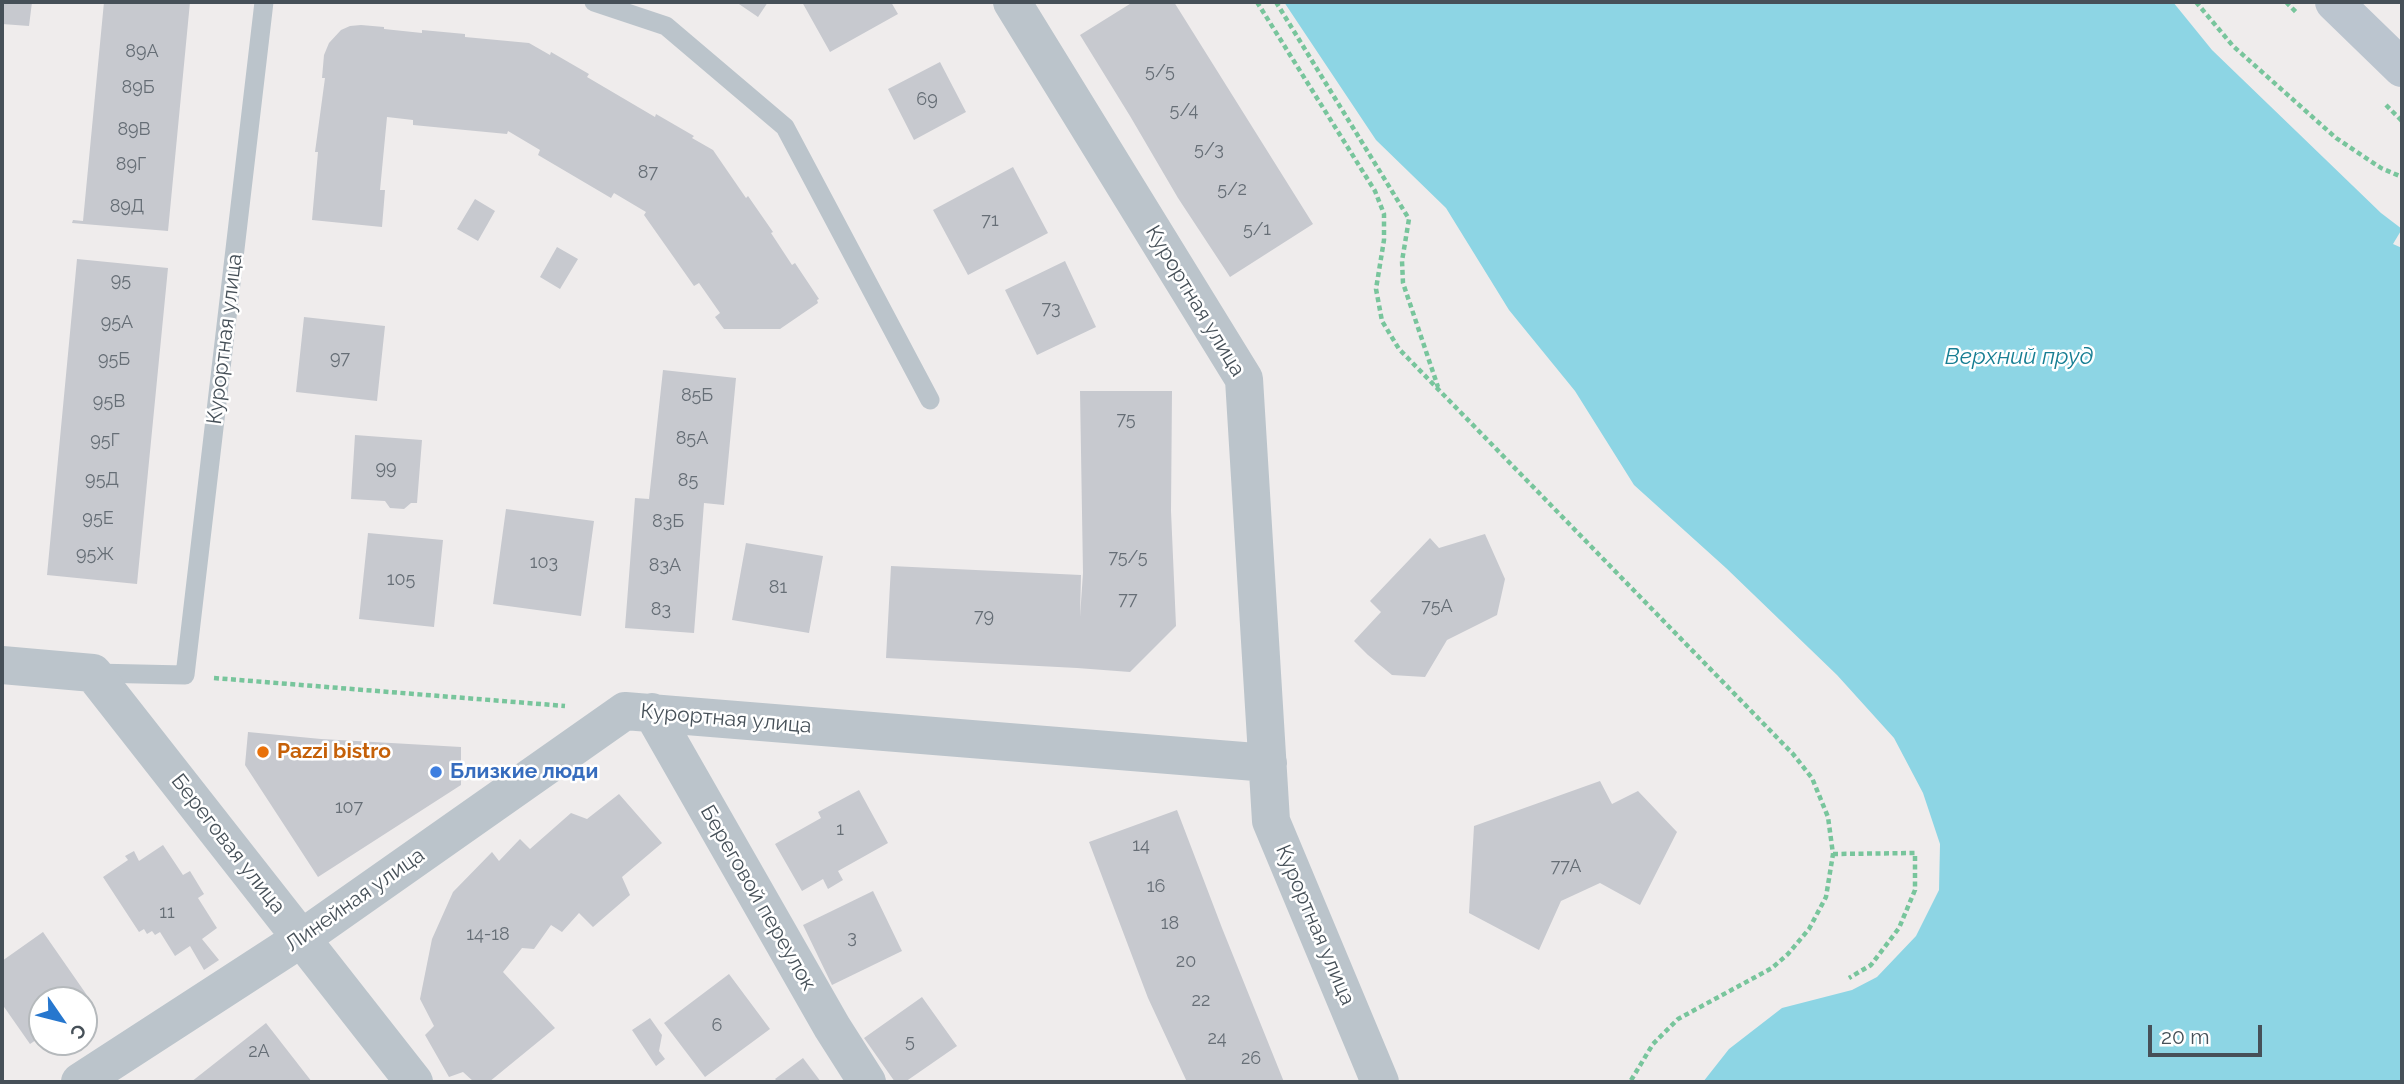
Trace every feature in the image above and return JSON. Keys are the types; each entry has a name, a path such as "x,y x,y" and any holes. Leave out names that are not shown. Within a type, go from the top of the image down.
{"main road":[{"path":"2334,2 2402,68"}],"street":[{"name":"Курортная улица","path":"1012,2 1244,379 1271,821 1380,1082"},
{"path":"2,665 93,673"},
{"name":"Береговая улица","path":"93,673 414,1082"},
{"name":"Курортная улица","path":"639,712 1268,763"},
{"name":"Линейная улица","path":"80,1082 302,938 639,712"},
{"name":"Береговой переулок","path":"639,712 867,1082"}],"lane":[{"name":"Курортная улица","path":"185,675 264,2"},
{"path":"594,2 666,26 785,127 930,400"},
{"path":"93,673 185,675"}],"path":[{"path":"1257,2 1375,191 1384,214 1384,240 1376,289 1382,321 1399,349 1793,754 1812,778 1828,817 1833,854 1826,897 1809,929 1772,968 1678,1019 1653,1044 1630,1082"},
{"path":"1276,2 1409,219 1402,261 1403,284 1438,388"},
{"path":"2196,2 2233,47 2336,138 2381,169 2402,177"},
{"name":"Курортная улица","path":"185,675 639,712"},
{"path":"1833,854 1915,853 1914,890 1899,928 1871,965 1849,978"}],"water":[{"name":"Верхний пруд","path":"1284,2 2173,2 2212,50 2381,213 2402,229 2393,244 2402,248 2402,1082 1703,1082 1729,1049 1782,1008 1852,990 1877,977 1916,936 1939,890 1940,844 1923,793 1894,738 1837,675 1726,568 1634,485 1575,391 1509,310 1446,208 1376,140"}],"building":[{"path":"2,2 32,2 29,26 2,24"},
{"path":"104,2 190,2 168,231 72,223 73,220 83,221"},
{"path":"736,2 768,2 758,17"},
{"path":"802,2 891,2 898,14 830,52"},
{"path":"1133,2 1174,2 1313,224 1230,277 1178,198 1080,35"},
{"path":"361,25 422,33 422,30 465,34 465,37 529,43 550,55 551,52 589,74 587,77 655,117 656,114 694,136 692,138 713,150 746,198 748,196 792,265 795,263 819,299 818,303 780,329 724,329 715,317 720,313 699,283 694,286 644,215 646,212 614,193 611,198 538,155 540,150 508,131 507,134 413,125 413,120 387,117 380,190 385,190 382,227 312,220 318,152 315,152 325,78 322,78 324,55 329,43 341,30"},
{"path":"940,62 966,112 914,140 888,89"},
{"path":"1013,167 1048,233 968,275 933,210"},
{"path":"475,199 495,211 478,241 457,229"},
{"path":"557,247 578,259 560,289 540,277"},
{"path":"77,259 168,268 137,584 47,575"},
{"path":"1065,261 1096,327 1037,355 1005,290"},
{"path":"304,317 385,326 377,401 296,392"},
{"path":"663,370 736,378 724,505 704,503 694,633 625,628 635,498 649,499"},
{"path":"1080,391 1172,391 1171,511 1176,626 1130,672 886,658 891,566 1081,575 1080,617 1083,573"},
{"path":"355,435 422,440 417,503 411,503 404,509 390,508 385,501 351,499"},
{"path":"506,509 594,521 581,616 493,604"},
{"path":"368,533 443,540 434,627 359,619"},
{"path":"1485,534 1505,579 1497,615 1447,640 1425,677 1392,675 1354,641 1381,612 1370,601 1430,538 1439,548"},
{"path":"746,543 823,556 809,633 732,620"},
{"path":"248,732 461,747 461,785 318,877 245,765"},
{"path":"1600,781 1612,804 1638,791 1677,832 1640,905 1600,883 1561,901 1539,950 1469,913 1474,826"},
{"path":"859,790 888,843 838,871 843,880 828,889 823,879 802,891 775,844 821,818 818,812"},
{"path":"619,794 662,843 622,877 630,895 593,927 579,913 562,932 551,925 534,949 522,948 503,972 555,1028 489,1082 474,1082 463,1072 449,1077 425,1035 434,1026 420,999 432,939 453,892 492,852 499,861 520,839 530,849 571,813 587,819"},
{"path":"1177,810 1284,1082 1187,1082 1148,998 1089,842"},
{"path":"163,845 183,875 190,871 204,894 198,898 217,928 202,939 219,960 204,970 190,946 175,956 160,932 155,935 152,931 147,934 144,929 139,932 103,877 128,860 125,856 134,851 139,861"},
{"path":"873,891 902,951 832,985 803,925"},
{"path":"43,932 81,986 28,986 28,1041 2,1004 2,961"},
{"path":"729,974 770,1029 705,1077 664,1023"},
{"path":"922,997 957,1046 905,1082 895,1082 864,1038"},
{"path":"650,1018 662,1035 659,1051 665,1059 656,1066 632,1030"},
{"path":"266,1023 312,1082 191,1082"},
{"path":"803,1058 821,1082 778,1082 775,1079"}],"place":[{"name":"Pazzi bistro","path":"263,752"},
{"name":"Близкие люди","path":"436,772"}]}
